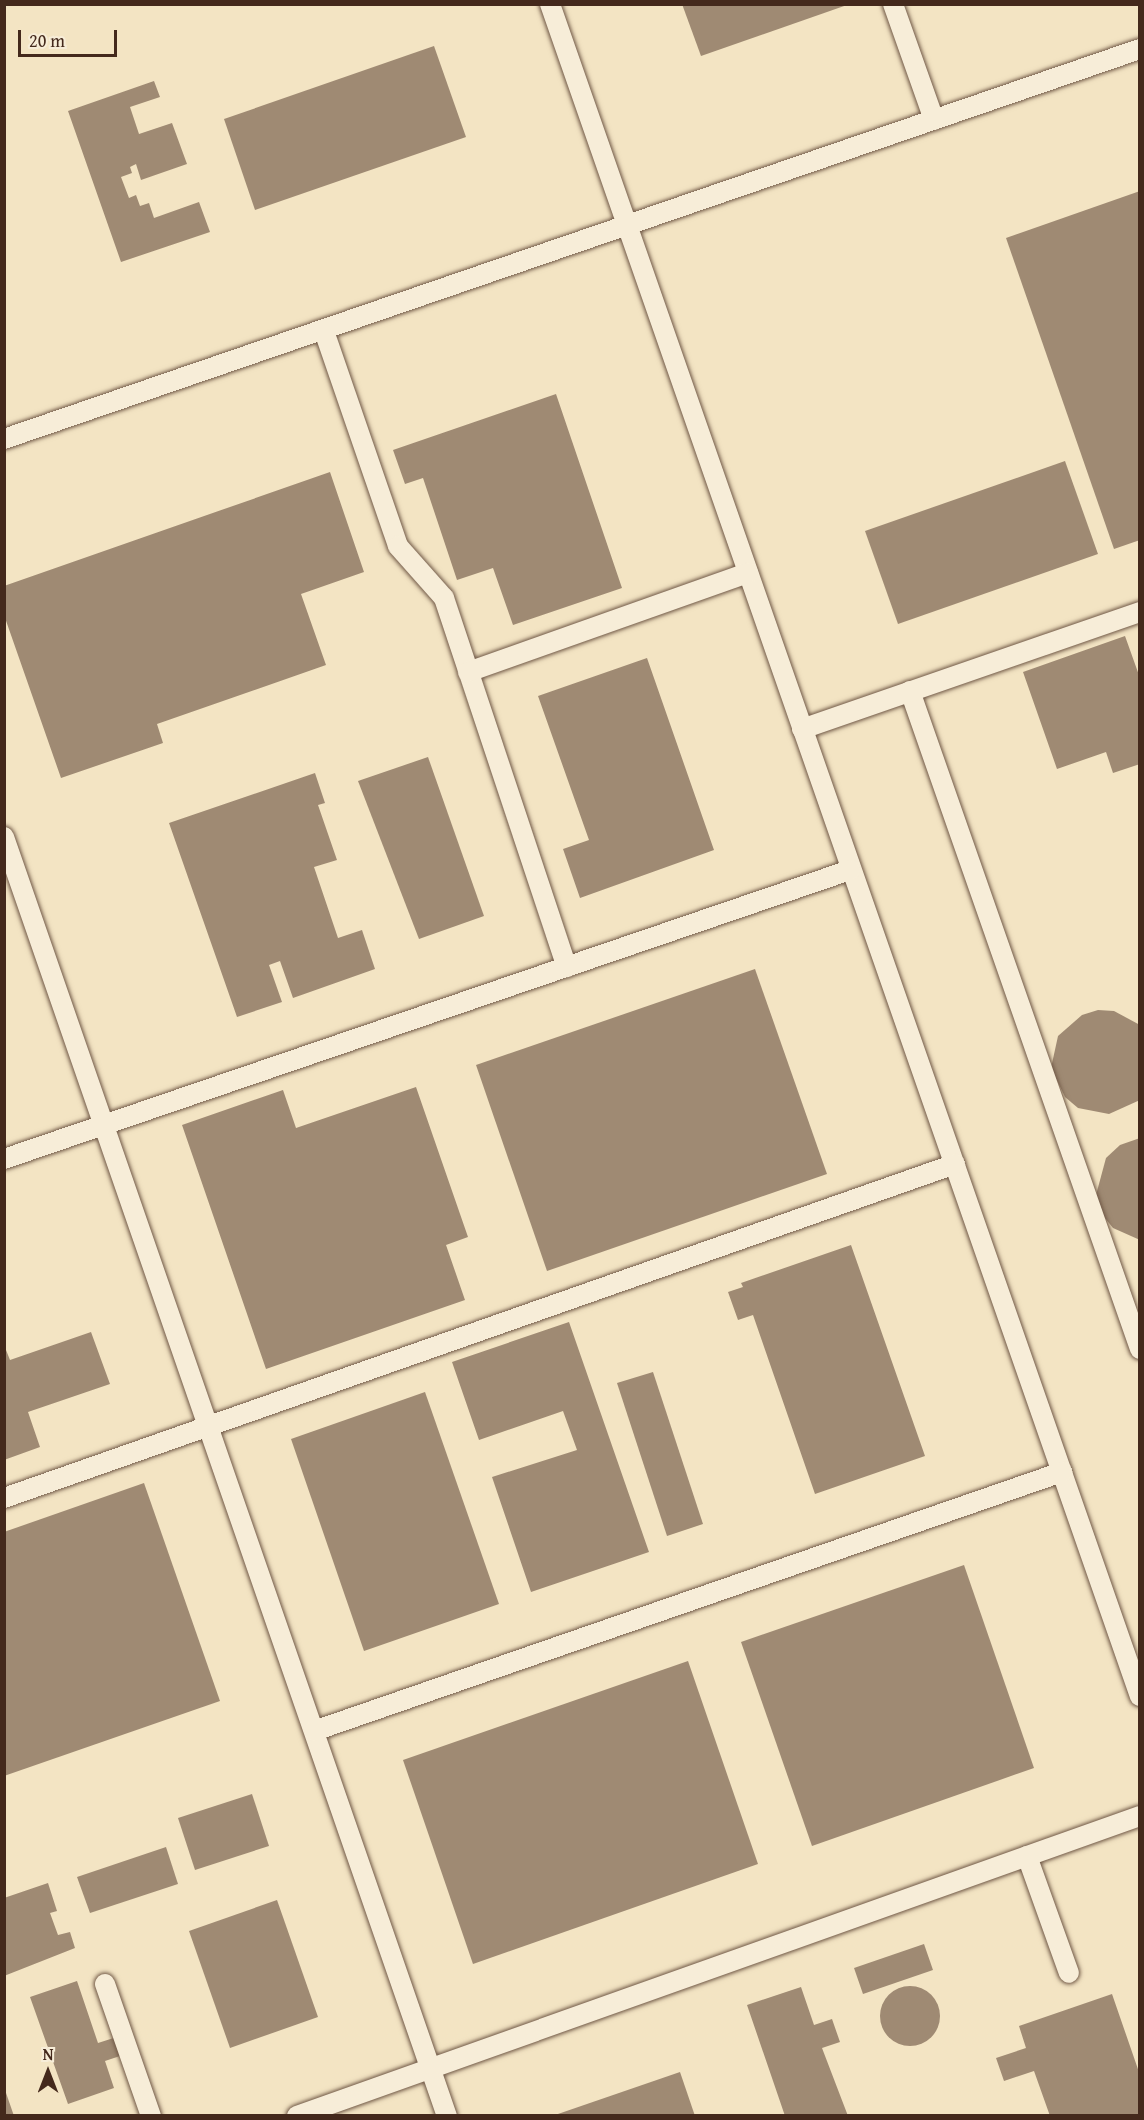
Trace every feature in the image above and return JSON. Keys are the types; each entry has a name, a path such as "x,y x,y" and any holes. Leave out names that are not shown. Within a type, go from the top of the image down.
{"lane":[{"path":"550,4 630,226 850,870 1140,1696"},
{"path":"893,4 934,120"},
{"path":"4,439 630,226 1140,49"},
{"path":"324,331 398,546 444,598 567,967"},
{"path":"468,672 748,573"},
{"path":"802,729 1140,612"},
{"path":"910,691 1140,1349"},
{"path":"6,847 447,2115"},
{"path":"4,1159 850,870"},
{"path":"4,1498 955,1164"},
{"path":"314,1731 1062,1472"},
{"path":"297,2115 432,2070 1140,1816"},
{"path":"1027,1856 1069,1973"},
{"path":"105,1984 151,2115"}],"building":[{"path":"682,4 847,4 847,5 701,56"},
{"path":"434,46 466,137 255,210 224,119"},
{"path":"154,81 160,97 130,107 139,134 172,123 187,164 141,180 136,164 130,167 132,173 121,177 129,198 136,195 140,206 149,203 154,218 199,202 210,232 121,262 68,111"},
{"path":"1140,191 1140,540 1114,549 1006,238"},
{"path":"556,394 622,588 513,625 493,568 457,580 423,478 405,484 393,450"},
{"path":"1065,461 1098,554 898,624 865,531"},
{"path":"330,472 364,572 301,594 326,665 157,724 163,743 61,778 4,615 4,586"},
{"path":"1125,636 1140,678 1140,764 1113,773 1106,752 1057,769 1023,672"},
{"path":"647,658 714,850 580,898 563,849 589,840 538,696"},
{"path":"428,757 484,916 419,939 358,781"},
{"path":"315,773 325,803 318,805 337,860 314,867 338,938 362,930 375,969 293,998 280,961 269,965 282,1002 237,1017 169,823"},
{"path":"755,969 827,1174 547,1271 476,1065"},
{"path":"1098,1010 1114,1011 1140,1025 1140,1100 1109,1114 1078,1108 1065,1097 1051,1068 1058,1036 1082,1015"},
{"path":"416,1087 468,1237 446,1245 465,1300 266,1369 182,1125 283,1090 296,1128"},
{"path":"1140,1138 1140,1240 1113,1228 1101,1213 1096,1195 1106,1158 1120,1145"},
{"path":"851,1245 925,1456 815,1494 753,1315 738,1320 728,1292 743,1287 741,1283"},
{"path":"569,1322 649,1552 531,1592 492,1477 577,1450 563,1411 479,1440 452,1362"},
{"path":"91,1332 110,1384 28,1412 40,1447 4,1460 4,1345 10,1360"},
{"path":"653,1372 703,1524 667,1536 617,1383"},
{"path":"425,1392 499,1604 364,1651 291,1439"},
{"path":"144,1483 220,1701 4,1776 4,1532"},
{"path":"964,1565 1034,1768 812,1846 741,1642"},
{"path":"688,1661 758,1864 473,1964 403,1760"},
{"path":"252,1794 269,1846 195,1870 178,1818"},
{"path":"166,1847 178,1884 90,1913 77,1877"},
{"path":"48,1883 57,1911 50,1913 58,1935 70,1932 75,1948 4,1976 4,1898"},
{"path":"277,1900 318,2017 230,2048 189,1931"},
{"path":"924,1944 933,1970 863,1994 854,1968"},
{"path":"77,1981 98,2043 123,2035 129,2053 105,2061 114,2088 68,2104 30,1997"},
{"path":"904,1986 916,1986 927,1991 935,1999 940,2016 938,2028 927,2041 916,2046 904,2046 893,2041 885,2033 880,2022 880,2010 885,1999 893,1991"},
{"path":"801,1987 814,2025 832,2019 840,2042 822,2048 848,2116 785,2116 747,2005"},
{"path":"1112,1994 1140,2075 1140,2116 1050,2116 1034,2071 1004,2081 996,2058 1026,2048 1019,2026"},
{"path":"680,2072 695,2116 555,2116 555,2115"},
{"path":"5,2090 14,2116 4,2116"}]}
